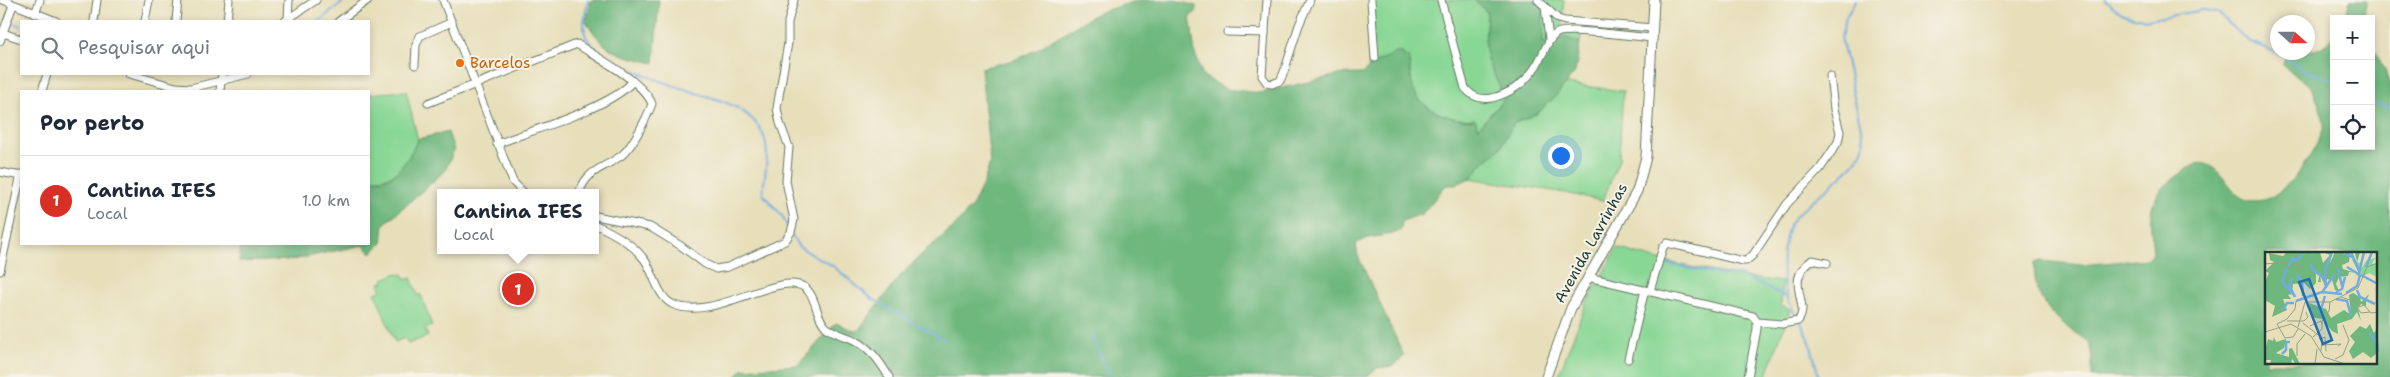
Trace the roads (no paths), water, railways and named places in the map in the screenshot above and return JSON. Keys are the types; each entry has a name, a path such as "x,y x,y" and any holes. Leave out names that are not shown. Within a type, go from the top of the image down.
{"street":[{"path":"3,0 13,6 53,20"},
{"path":"35,14 40,0"},
{"path":"94,20 97,0"},
{"path":"145,20 149,0"},
{"path":"176,20 178,0"},
{"path":"227,20 229,0"},
{"path":"286,20 289,0"},
{"path":"286,20 316,0"},
{"path":"339,20 368,0"},
{"path":"443,0 513,182 520,189"},
{"path":"599,217 650,227 673,240 705,264 716,269 728,267 785,241 791,232 794,220 787,189 789,147 780,123 778,101 788,42 788,22 794,0"},
{"path":"1267,0 1262,76 1267,83 1276,84 1284,72 1299,25 1310,0"},
{"path":"1371,0 1375,58"},
{"path":"1441,0 1465,88 1477,98 1496,97 1514,90 1524,82 1538,63 1549,40 1557,33 1565,31 1653,38"},
{"path":"1538,0 1558,19 1565,22 1653,28"},
{"name":"Avenida Lavrinhas","path":"1546,377 1565,322 1588,277 1637,191 1646,147 1654,0"},
{"path":"0,41 13,6"},
{"path":"1545,7 1549,40"},
{"path":"415,65 416,45 420,36 452,22"},
{"path":"3,30 20,38"},
{"path":"1227,32 1265,33"},
{"path":"428,104 577,44 632,82 650,98 652,104 624,154 593,171 582,189"},
{"path":"42,90 47,75"},
{"path":"133,75 176,87 190,88 245,75"},
{"path":"220,90 222,75"},
{"path":"1628,359 1647,291 1663,247 1667,243 1746,261 1753,255 1787,204 1820,169 1838,142 1840,132 1834,110 1830,76"},
{"path":"498,144 607,101 632,82"},
{"path":"0,172 20,176"},
{"path":"0,271 20,181"},
{"path":"599,226 636,250 645,260 666,300 680,307 700,307 726,303 788,283 803,286 812,296 827,327 870,349 889,377"},
{"path":"1757,322 1796,321 1802,312 1797,288 1799,276 1812,260 1827,263"},
{"path":"1588,277 1750,314 1757,322 1748,377"}],"waterway":[{"path":"320,20 346,0"},
{"path":"588,0 584,30 591,43 601,52 615,61 648,76 731,105 741,110 757,124 763,134 767,148 763,194 782,216 788,227"},
{"path":"1797,317 1786,295 1784,284 1784,249 1789,225 1806,206 1854,164 1861,153 1864,142 1841,37 1846,17 1856,0"},
{"path":"2104,0 2123,14 2146,20 2203,10 2217,12 2248,41 2280,54 2303,70 2330,79"},
{"path":"9,22 20,26"},
{"path":"2375,103 2390,108"},
{"path":"792,236 799,247 833,266 871,298 944,340"},
{"path":"1664,263 1721,275 1740,275 1785,296"},
{"path":"1800,321 1809,339 1819,377"},
{"path":"1091,334 1110,377"}],"place":[{"name":"Barcelos","path":"460,63"},
{"name":"Cantina IFES","path":"518,289"}]}
